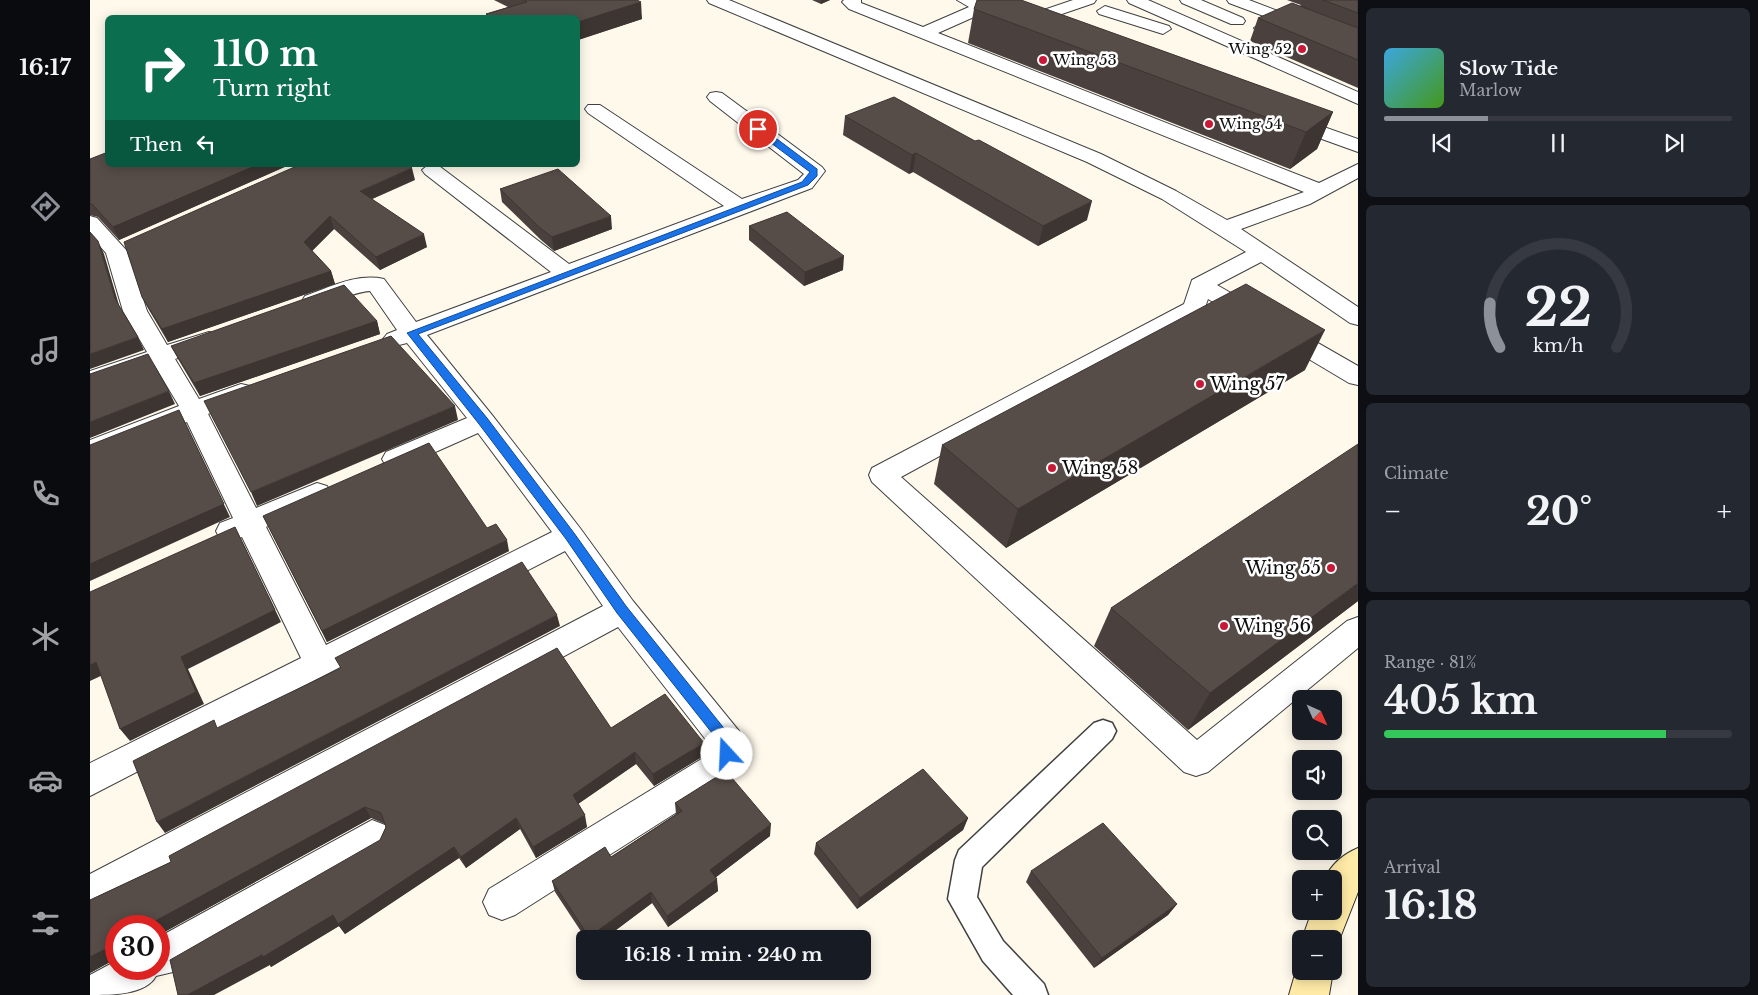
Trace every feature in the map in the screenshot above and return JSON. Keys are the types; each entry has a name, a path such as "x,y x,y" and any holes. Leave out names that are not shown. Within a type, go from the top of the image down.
{"street":[{"path":"715,0 1094,158 1169,195 1225,228 1358,318"},
{"path":"853,0 850,2 855,6 1320,191"},
{"path":"965,0 1049,33"},
{"path":"1021,22 1088,0"},
{"path":"1135,0 1358,99"},
{"path":"1188,0 1237,21"},
{"path":"1235,0 1299,25"},
{"path":"924,33 983,7"},
{"path":"1104,11 1215,46 1230,43 1282,18"},
{"path":"375,346 805,184 813,176 814,171 716,97"},
{"path":"594,110 740,207"},
{"path":"1270,114 1358,146"},
{"path":"432,170 568,274"},
{"path":"1225,228 1278,211 1358,170"},
{"path":"90,222 125,248 135,311 193,409 247,523 318,663"},
{"path":"1200,284 1262,253"},
{"path":"291,309 357,285 376,284 570,536 622,610 726,741 727,754 720,766 502,902"},
{"path":"1200,284 1358,377"},
{"path":"1200,284 1195,308 882,476 1196,760 1358,630"},
{"path":"90,380 235,329"},
{"path":"90,450 193,409 256,387"},
{"path":"374,468 483,421"},
{"path":"204,543 338,484"},
{"path":"90,780 570,536"},
{"path":"90,894 622,610"},
{"path":"170,952 372,837"},
{"path":"1342,883 1358,866"},
{"path":"93,995 120,980"},
{"path":"1309,995 1312,980"}],"lane":[{"path":"1033,995 993,950 962,899 969,860 1103,731"}],"building":[{"path":"524,0 637,0 641,2 580,21 580,15 486,14 527,2"},
{"path":"977,0 1021,0 1333,112 1306,132 974,9"},
{"path":"1323,0 1358,0 1358,13"},
{"path":"1292,3 1358,28 1358,60 1258,18"},
{"path":"894,97 1092,201 1043,226 916,153 912,155 845,116"},
{"path":"105,153 105,167 252,167 113,227 90,204 90,159"},
{"path":"294,167 411,167 412,168 360,191 424,234 376,257 330,216 304,242 331,271 162,329 142,297 124,242"},
{"path":"558,169 611,216 552,237 500,189"},
{"path":"787,212 844,256 805,272 749,226"},
{"path":"90,232 98,241 115,299 138,337 90,354"},
{"path":"1246,284 1325,330 1018,509 942,445"},
{"path":"344,285 377,321 194,383 171,346"},
{"path":"391,336 455,406 251,492 204,401"},
{"path":"148,354 169,391 90,422 90,374"},
{"path":"179,410 224,504 90,564 90,445"},
{"path":"429,443 487,528 496,524 507,540 322,631 263,516"},
{"path":"1358,444 1358,583 1210,693 1111,608"},
{"path":"235,527 275,610 181,657 196,692 120,729 96,662 90,665 90,592"},
{"path":"522,562 557,615 157,822 133,761 214,720 217,728 341,668 335,658"},
{"path":"557,648 611,728 665,694 704,743 653,774 635,752 573,795 585,815 533,847 516,818 461,857 454,847 338,924 333,915 263,957 262,955 187,995 178,995 170,960 380,840 386,827 381,813 365,807 166,915 105,915 105,950 90,957 90,900 171,862 169,856"},
{"path":"923,769 968,818 860,898 816,843"},
{"path":"726,771 771,824 710,870 717,879 667,916 651,892 599,930 584,930 552,881 605,847 611,857 682,811 675,803"},
{"path":"1103,823 1177,904 1102,958 1031,871"}],"place":[{"name":"Wing 52","path":"1302,49"},
{"name":"Wing 53","path":"1043,60"},
{"name":"Wing 54","path":"1209,124"},
{"name":"Wing 57","path":"1200,384"},
{"name":"Wing 58","path":"1052,468"},
{"name":"Wing 55","path":"1331,568"},
{"name":"Wing 56","path":"1224,626"}],"route":[{"path":"727,754 726,741 622,610 570,536 483,421 412,333 740,207 805,184 813,176 814,171 758,129"}]}
